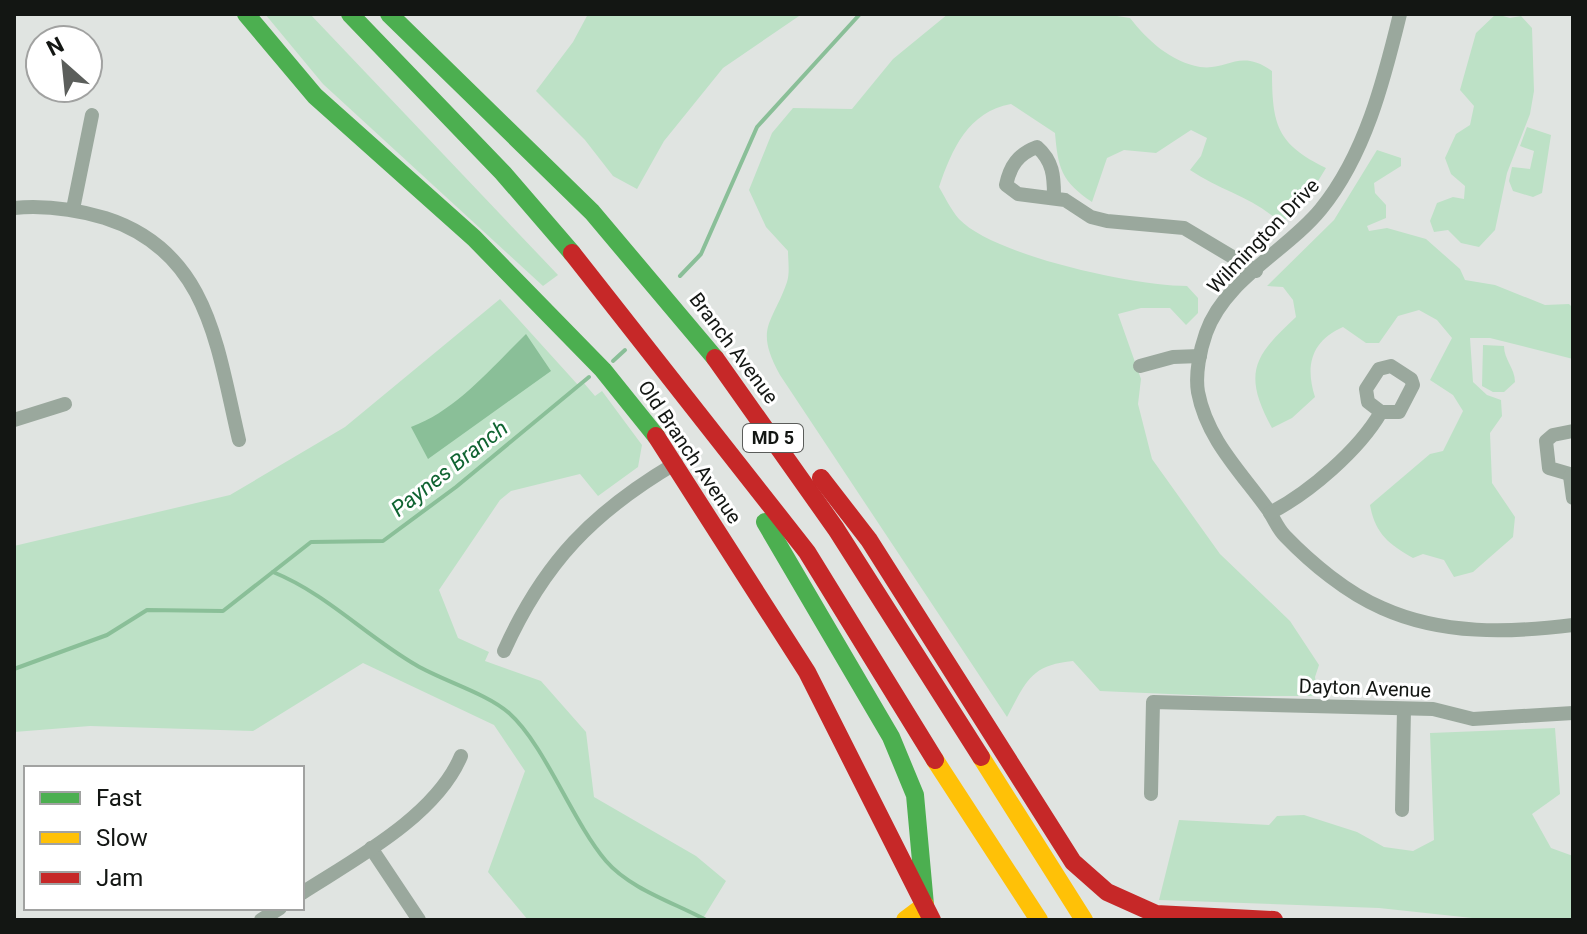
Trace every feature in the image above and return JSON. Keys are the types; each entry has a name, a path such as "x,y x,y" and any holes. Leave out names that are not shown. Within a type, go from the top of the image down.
{"main road":[{"name":"Old Branch Avenue","path":"246,14 315,96 443,209 603,370 646,420 807,672 928,913"},
{"name":"MD 5","path":"350,14 512,183 589,273 807,552 1039,920"},
{"name":"Branch Avenue","path":"389,14 592,212 672,302 739,389 836,529 1084,920"},
{"path":"672,302 743,378 869,540 1073,862 1107,892 1156,914 1274,920"},
{"path":"700,417 793,568 891,737 915,795 928,913 905,920"},
{"path":"924,741 985,867 1018,920"},
{"path":"1066,895 1091,920"}],"street":[{"name":"Wilmington Drive","path":"1400,14 1366,127 1348,169 1319,212 1256,271 1214,316 1200,356 1197,389 1208,425 1282,533 1317,564 1368,601 1398,614 1451,628 1490,631 1573,625"},
{"path":"73,209 92,115"},
{"path":"1054,196 1091,217 1107,221 1184,228 1256,271"},
{"path":"14,208 73,209 142,233 161,246 182,269 198,294 210,324 239,440"},
{"path":"1140,366 1173,357 1200,356"},
{"path":"14,420 65,404"},
{"path":"1270,513 1334,466 1373,427 1381,412"},
{"path":"1573,431 1553,435 1546,441 1549,468 1571,476 1573,498"},
{"path":"504,651 531,597 575,538 615,501 676,463"},
{"name":"Dayton Avenue","path":"1151,794 1153,702 1433,709 1473,719 1573,713"},
{"path":"1402,810 1404,709"},
{"path":"304,892 371,848 431,800 446,784 461,756"},
{"path":"371,848 419,920"}],"shaded area":[{"path":"265,14 310,14 558,275 543,286 323,84"},
{"path":"588,14 802,14 723,68 664,141 637,189 613,176 585,140 536,91 573,42"},
{"path":"948,14 1104,14 1130,18 1160,49 1189,64 1210,67 1251,61 1261,64 1272,71 1276,119 1287,141 1326,168 1304,204 1281,223 1248,200 1190,170 1201,156 1207,138 1191,130 1156,153 1124,150 1107,158 1092,202 1063,173 1055,133 1011,104 983,115 964,134 939,187 959,219 977,233 1002,245 1102,275 1187,286 1198,298 1198,313 1186,325 1170,308 1141,308 1118,314 1141,379 1138,404 1152,459 1220,554 1290,621 1319,665 1315,677 1318,696 1100,691 1073,661 1038,671 1025,685 1007,717 780,375 772,359 767,336 788,278 788,251 766,227 749,190 772,133 793,108 852,109 893,59"},
{"path":"1496,14 1510,18 1521,16 1532,28 1534,91 1530,114 1507,173 1495,230 1479,247 1461,243 1448,230 1434,232 1430,221 1437,203 1453,197 1464,199 1465,186 1451,174 1445,158 1456,134 1470,125 1474,106 1460,90 1476,33"},
{"path":"1527,127 1551,135 1542,193 1533,197 1513,191 1509,181 1512,167 1530,169 1534,151 1520,146"},
{"path":"1377,150 1401,158 1401,166 1374,183 1375,193 1386,205 1386,218 1367,226 1369,231 1387,228 1426,239 1460,269 1465,280 1495,285 1545,305 1569,304 1573,308 1573,359 1490,338 1470,338 1473,382 1487,395 1501,400 1502,416 1490,433 1492,483 1515,517 1513,537 1473,572 1454,577 1444,560 1423,554 1413,558 1396,548 1379,530 1370,505 1430,454 1443,451 1463,411 1453,395 1430,380 1452,338 1437,320 1419,310 1398,316 1379,343 1366,343 1343,327 1332,333 1317,347 1313,356 1311,375 1315,397 1292,418 1272,428 1257,393 1255,379 1262,355 1296,317 1293,300 1283,287 1267,286 1334,220"},
{"path":"500,299 578,385 583,382 595,396 602,391 642,445 638,467 598,496 580,474 511,491 500,500 439,590 458,638 489,652 485,661 541,681 586,732 594,797 696,856 726,881 702,920 528,920 488,872 525,771 494,725 363,663 253,731 90,726 14,732 14,546 230,495 345,427"},
{"path":"526,334 551,371 428,459 411,427 428,420 458,399"},
{"path":"1483,345 1504,346 1515,382 1504,392 1493,392 1482,386"},
{"path":"1555,728 1560,794 1532,814 1551,848 1573,856 1573,920 1491,920 1379,908 1159,900 1179,820 1269,825 1277,816 1304,815 1357,832 1384,847 1413,851 1434,840 1430,733"}],"waterway":[{"name":"Paynes Branch","path":"680,276 701,254 757,127 860,14"},
{"name":"Paynes Branch","path":"613,361 625,350"},
{"name":"Paynes Branch","path":"14,669 107,635 147,610 223,611 311,542 383,541 456,487 589,377"},
{"path":"273,572 329,603 416,665 489,699 509,713 535,744 606,861 627,880 706,920"}],"traffic: fast":[{"path":"246,14 315,96 474,238 603,370 656,436"},
{"path":"350,14 503,173 572,253"},
{"path":"389,14 592,212 715,358"},
{"path":"765,522 891,737 915,795 925,905"}],"traffic: slow":[{"path":"981,757 1084,920"},
{"path":"935,760 1039,920"},
{"path":"905,920 925,905"}],"traffic: jam":[{"path":"572,253 807,552 935,760"},
{"path":"715,358 836,529 981,757"},
{"path":"656,436 807,672 932,920"},
{"path":"821,478 869,540 1073,862 1107,892 1156,914 1274,920"}]}
